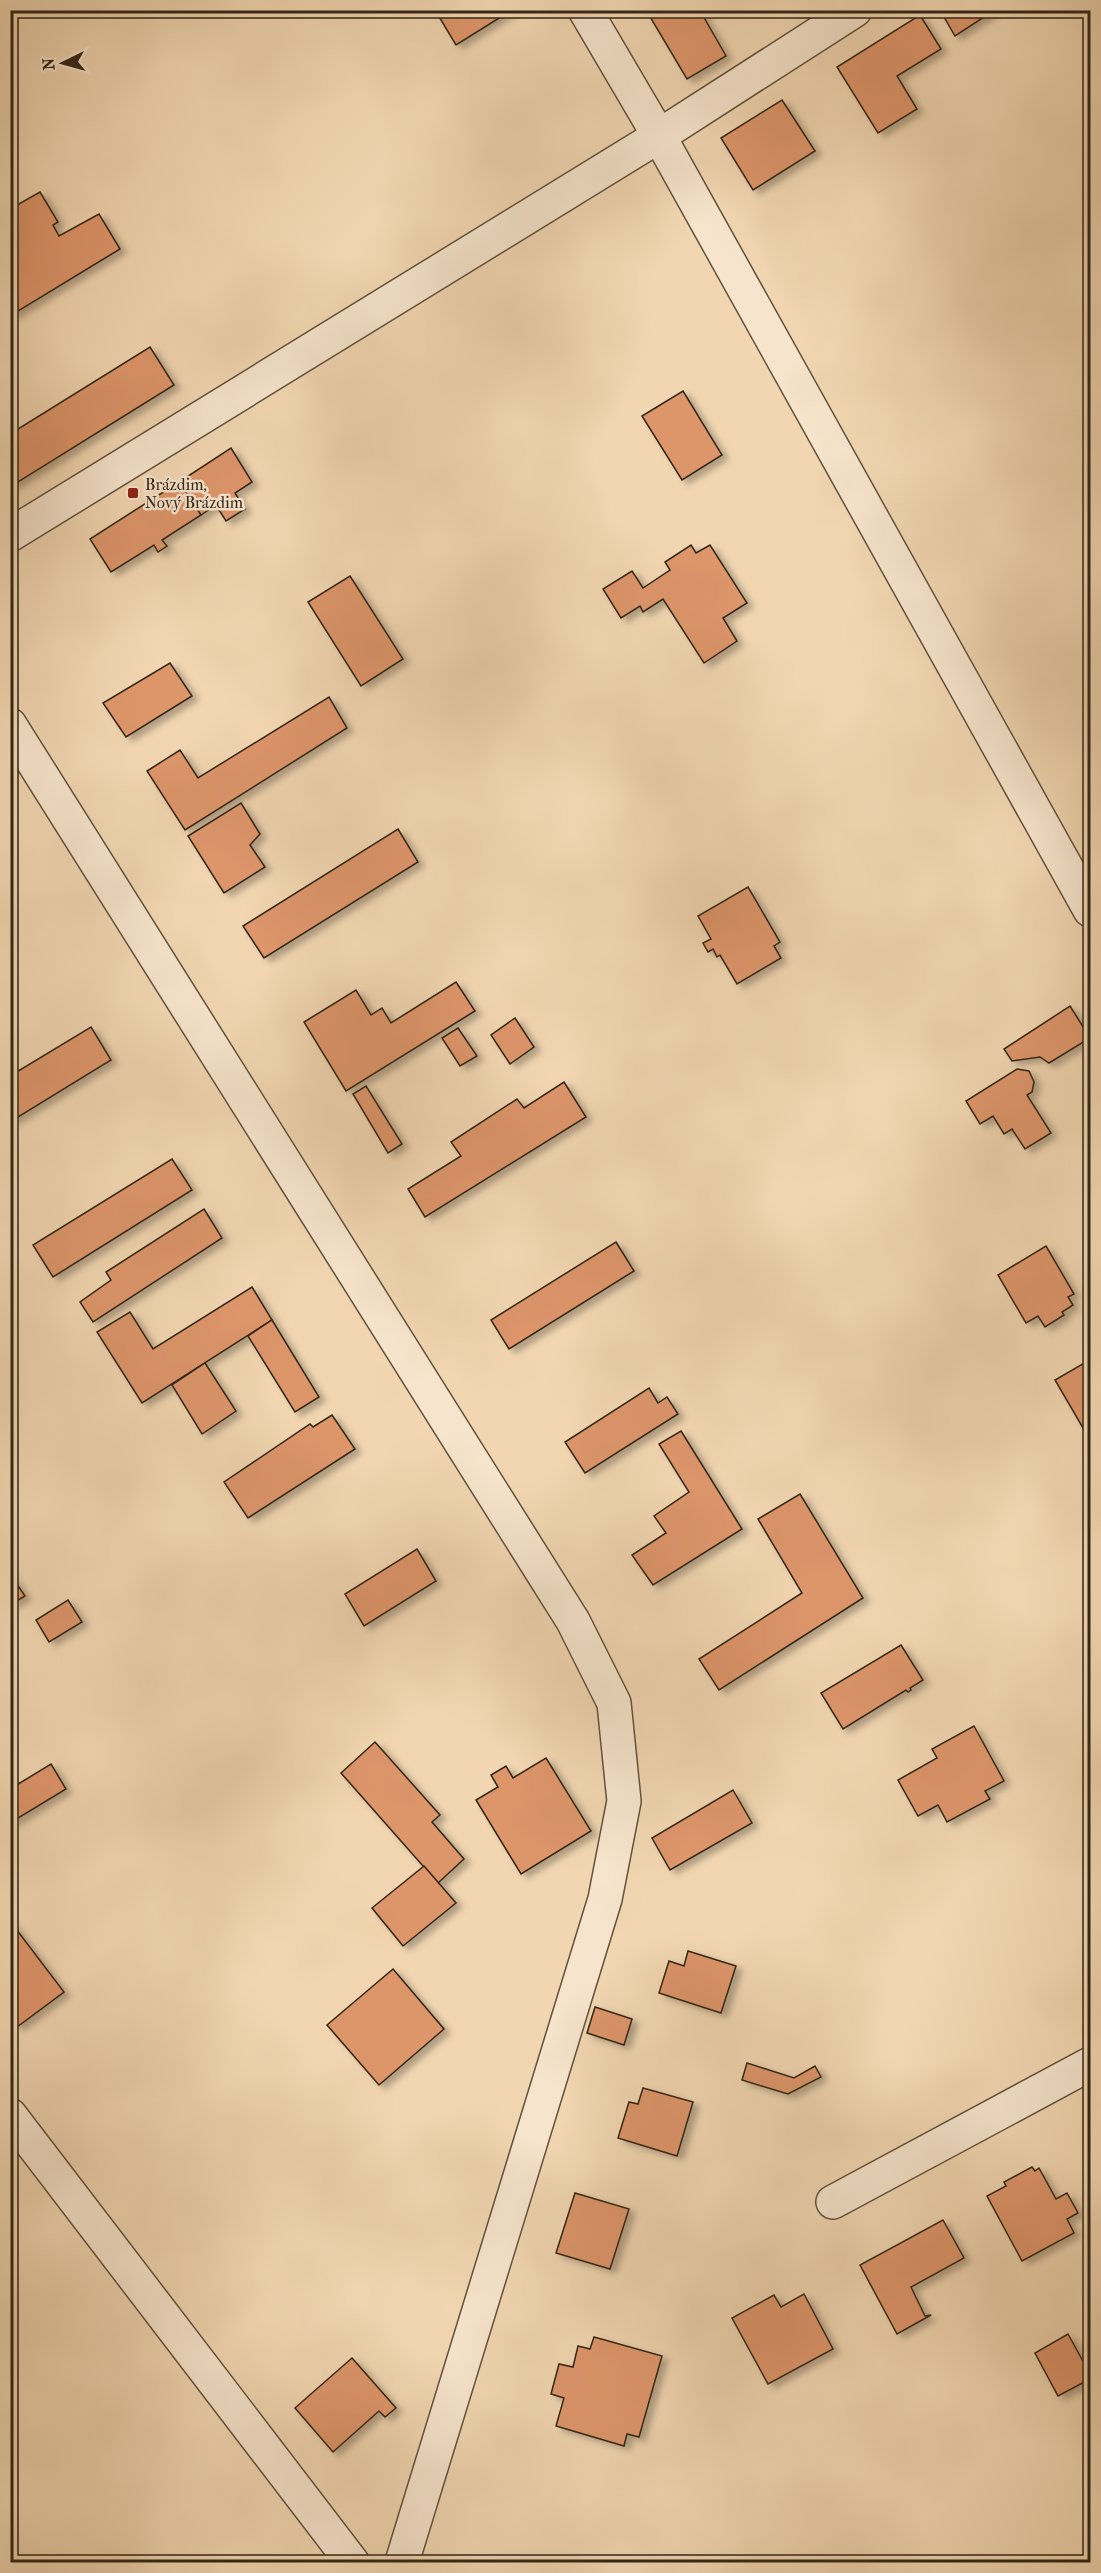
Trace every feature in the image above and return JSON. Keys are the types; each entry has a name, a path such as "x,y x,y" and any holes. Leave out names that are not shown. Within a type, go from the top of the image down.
{"street":[{"path":"585,10 659,136 1090,910"},
{"path":"10,535 659,136 855,10"},
{"path":"10,725 573,1621 614,1703 624,1801 605,1899 402,2562"},
{"path":"833,2202 1090,2064"},
{"path":"10,2115 352,2562"}],"building":[{"path":"435,10 512,10 456,45"},
{"path":"646,10 708,10 702,14 726,56 687,79"},
{"path":"940,10 995,10 955,36"},
{"path":"920,15 941,49 897,76 917,109 878,133 837,67"},
{"path":"782,100 815,151 753,190 721,138"},
{"path":"40,192 58,222 53,225 59,236 99,214 120,249 10,316 10,209"},
{"path":"150,347 174,385 10,487 10,434"},
{"path":"683,391 722,455 682,480 642,416"},
{"path":"231,448 252,482 235,493 245,509 226,521 216,505 201,515 179,482"},
{"path":"179,482 201,515 162,540 167,546 158,552 154,545 111,572 90,539"},
{"path":"691,545 696,553 710,545 747,603 723,618 737,641 704,663 663,599 643,612 640,606 621,618 603,589 632,571 643,588 670,570 665,562"},
{"path":"350,576 403,659 361,686 308,602"},
{"path":"170,663 192,696 126,737 103,703"},
{"path":"329,697 347,728 185,830 147,771 180,750 198,778"},
{"path":"241,803 260,834 250,845 265,867 224,893 188,836"},
{"path":"398,829 418,862 264,958 243,926"},
{"path":"748,887 780,942 774,946 781,958 737,984 720,955 717,957 713,949 708,952 703,943 711,939 698,916"},
{"path":"456,982 475,1011 346,1091 304,1022 356,990 371,1015 382,1008 391,1023"},
{"path":"1070,1006 1090,1038 1049,1063 1040,1057 1012,1061 1004,1049"},
{"path":"515,1018 534,1047 510,1064 491,1035"},
{"path":"91,1027 111,1060 10,1122 10,1076"},
{"path":"458,1028 477,1056 460,1066 442,1038"},
{"path":"1017,1069 1029,1071 1034,1082 1032,1092 1027,1095 1051,1133 1025,1149 1012,1129 1004,1134 993,1116 980,1124 966,1101"},
{"path":"564,1082 586,1117 425,1217 408,1189 461,1156 451,1142 517,1099 524,1108"},
{"path":"366,1086 402,1144 388,1153 353,1094"},
{"path":"172,1159 192,1190 53,1277 33,1245"},
{"path":"204,1209 222,1238 93,1322 80,1302 111,1280 106,1272"},
{"path":"616,1242 634,1271 509,1349 491,1320"},
{"path":"1046,1246 1074,1294 1068,1297 1073,1305 1062,1312 1064,1315 1045,1327 1038,1316 1026,1323 998,1275"},
{"path":"252,1287 272,1320 142,1403 97,1332 130,1312 153,1349"},
{"path":"272,1320 319,1397 295,1412 248,1336"},
{"path":"1086,1362 1090,1370 1090,1440 1055,1380"},
{"path":"205,1363 236,1411 202,1434 172,1385"},
{"path":"649,1388 658,1403 667,1397 678,1414 585,1473 565,1442"},
{"path":"332,1415 355,1449 248,1518 224,1482 310,1424 313,1427"},
{"path":"681,1431 742,1529 653,1585 632,1555 666,1533 654,1516 689,1492 659,1444"},
{"path":"800,1494 863,1598 719,1690 699,1659 802,1593 758,1519"},
{"path":"417,1549 436,1581 364,1626 345,1594"},
{"path":"10,1574 25,1596 10,1605"},
{"path":"68,1600 82,1622 49,1642 36,1620"},
{"path":"901,1645 923,1680 910,1688 908,1692 906,1690 843,1729 821,1693"},
{"path":"974,1726 1004,1781 985,1791 990,1799 947,1822 938,1805 918,1816 898,1780 937,1758 932,1749"},
{"path":"375,1742 440,1815 432,1822 464,1859 438,1883 341,1773"},
{"path":"546,1758 591,1831 521,1874 476,1800 498,1787 491,1775 506,1766 513,1778"},
{"path":"51,1764 66,1789 10,1823 10,1789"},
{"path":"733,1790 752,1823 670,1870 652,1838"},
{"path":"424,1866 456,1903 403,1946 372,1908"},
{"path":"10,1921 64,1992 17,2027 10,2018"},
{"path":"688,1951 736,1966 721,2013 659,1993 669,1961 684,1966"},
{"path":"393,1969 444,2029 379,2085 327,2025"},
{"path":"595,2007 632,2019 624,2045 587,2033"},
{"path":"747,2063 794,2078 815,2066 821,2077 788,2094 742,2080"},
{"path":"643,2088 693,2102 677,2156 618,2138 629,2102 638,2104"},
{"path":"1032,2167 1035,2171 1039,2168 1056,2199 1067,2193 1078,2213 1067,2219 1074,2233 1022,2261 987,2196 1006,2186 1004,2182"},
{"path":"575,2193 629,2209 610,2269 556,2253"},
{"path":"943,2220 964,2258 911,2287 925,2316 931,2315 897,2334 860,2265"},
{"path":"804,2294 833,2349 768,2384 732,2318 774,2295 781,2307"},
{"path":"1068,2334 1090,2374 1090,2379 1058,2396 1035,2353"},
{"path":"594,2337 662,2356 639,2437 627,2434 624,2446 556,2426 564,2398 551,2394 559,2364 573,2367 578,2346 590,2349"},
{"path":"352,2358 396,2408 385,2417 379,2411 333,2452 295,2408"}],"place":[{"name":"Brázdim, Nový Brázdim","path":"133,493"}]}
